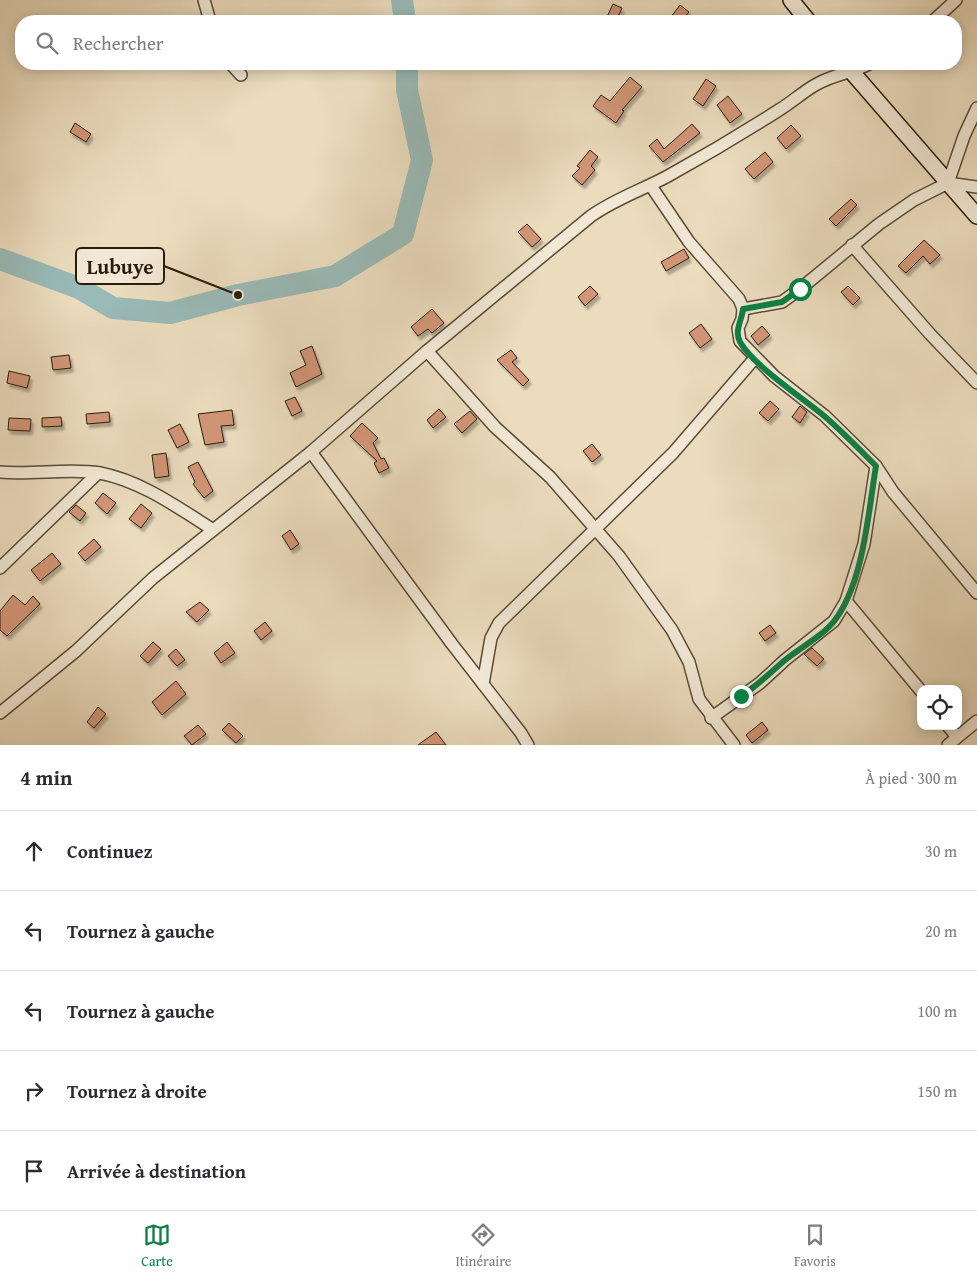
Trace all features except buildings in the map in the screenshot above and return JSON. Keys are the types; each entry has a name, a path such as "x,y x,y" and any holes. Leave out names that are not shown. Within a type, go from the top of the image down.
{"street":[{"path":"204,0 208,15"},
{"path":"791,0 803,15"},
{"path":"940,15 956,0"},
{"path":"236,70 241,75"},
{"path":"0,713 76,651 153,578 212,529 311,452 427,351 591,216 626,194 651,186 732,140 814,85 845,70"},
{"path":"851,70 977,216"},
{"path":"948,183 964,136 977,108"},
{"path":"743,309 782,302 852,245 914,200 948,183 977,187"},
{"path":"651,186 689,242 730,288 743,309 742,319 738,328 740,341 774,376 825,416 876,466 893,492 977,593"},
{"path":"852,245 930,334 977,383"},
{"path":"427,351 490,422 550,477 619,556 672,630 689,662 699,699 711,718 734,745"},
{"path":"483,684 491,638 499,623 673,453 755,358"},
{"path":"311,452 528,745"},
{"path":"711,718 760,683 784,660 834,621 846,601 864,544 876,466"},
{"path":"0,472 98,473 140,486 212,529"},
{"path":"0,568 98,473"},
{"path":"846,601 917,686"},
{"path":"948,745 977,721"},
{"path":"951,730 957,737"}],"waterway":[{"path":"402,0 404,15"},
{"path":"0,259 79,288 113,308 170,313 238,295 335,276 403,234 422,160 407,90 407,70"}],"place":[{"name":"Lubuye","path":"238,295"}],"route":[{"path":"741,696 760,683 784,660 815,638 834,621 846,601 864,544 876,466 825,416 774,376 740,341 738,328 742,319 743,309 782,302 800,289"}]}
